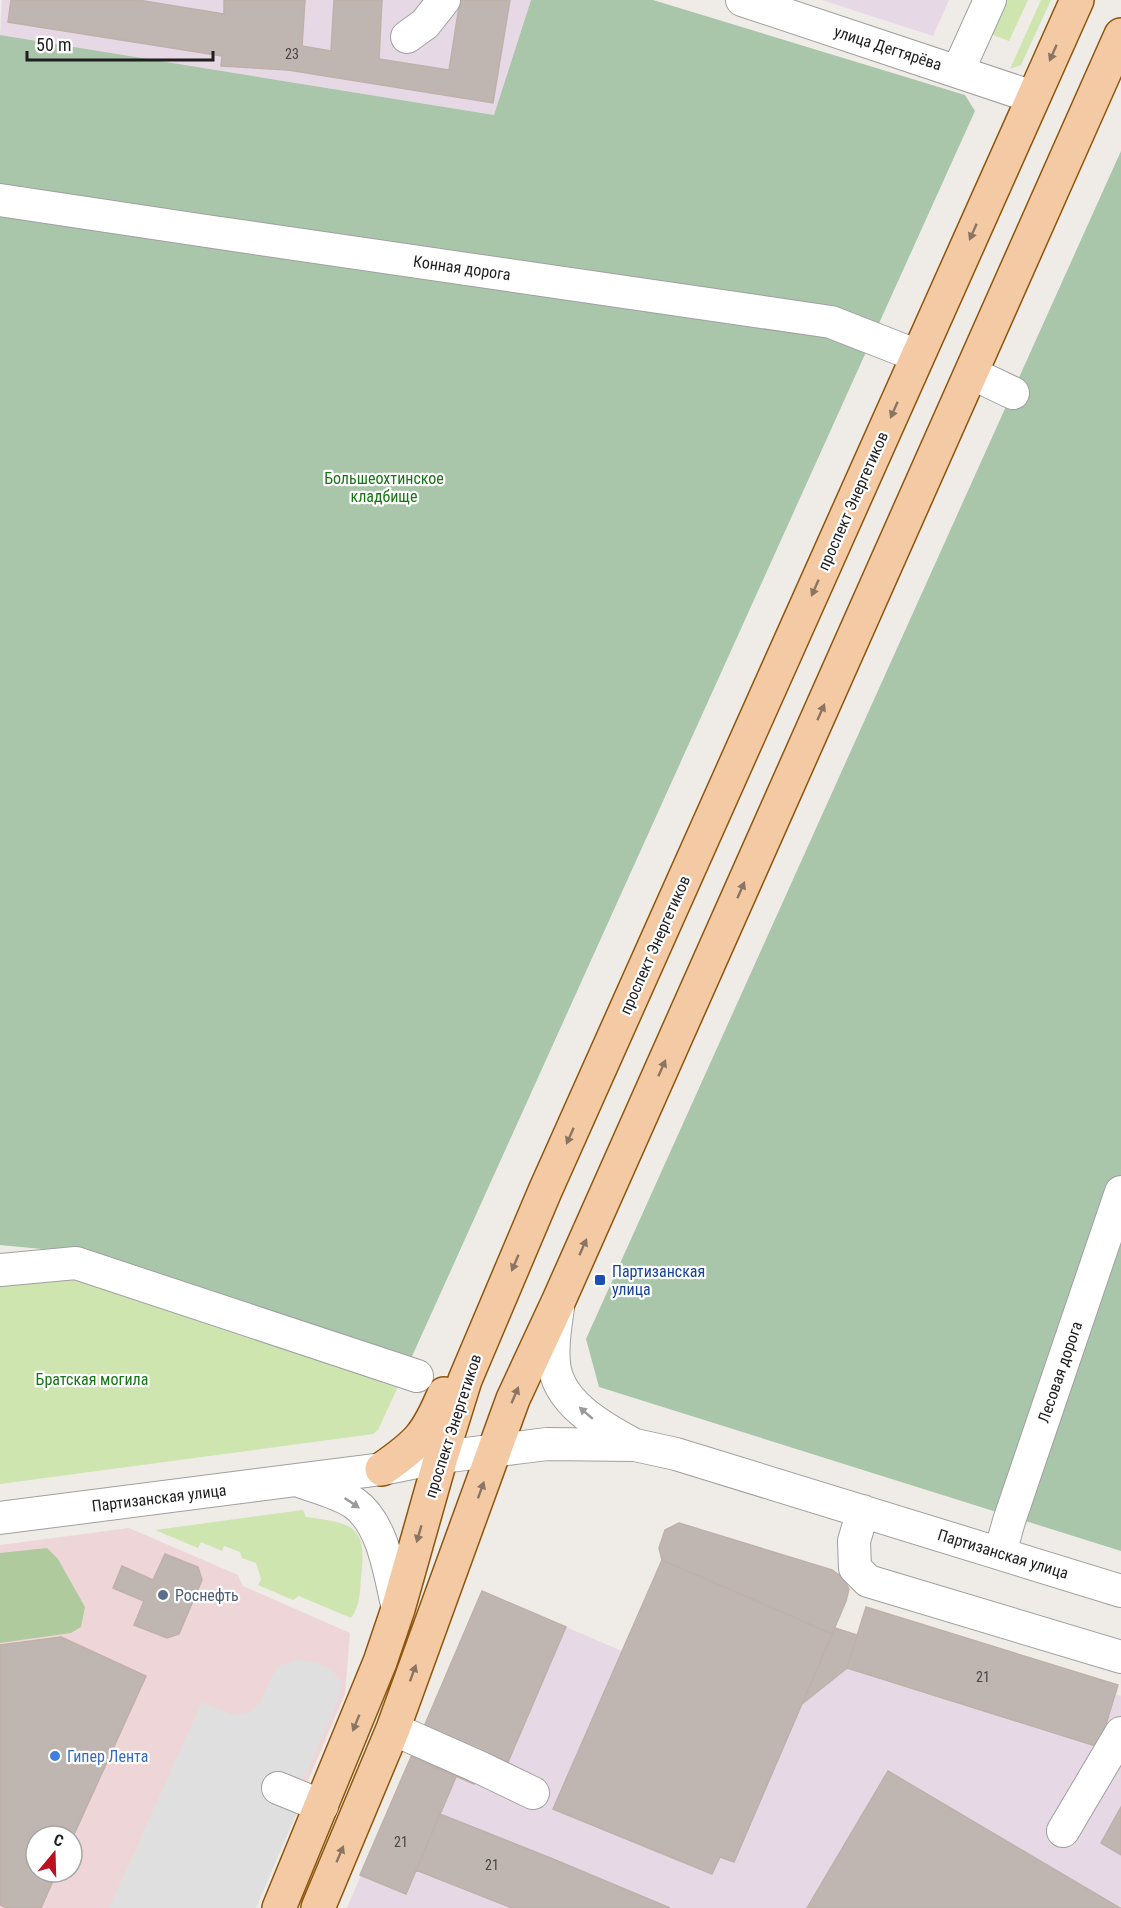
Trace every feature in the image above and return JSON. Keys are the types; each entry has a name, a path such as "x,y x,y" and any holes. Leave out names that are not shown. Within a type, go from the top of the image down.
{"main road":[{"name":"проспект Энергетиков","path":"279,1908 380,1662 398,1609 465,1380 545,1191 1077,0"},
{"path":"323,1907 393,1729 513,1399 560,1300 1121,35"},
{"path":"382,1469 407,1451 432,1423 477,1317 501,1296"}],"street":[{"path":"407,37 425,24 444,0"},
{"name":"улица Дегтярёва","path":"742,0 1033,97"},
{"path":"958,71 990,0"},
{"name":"Конная дорога","path":"0,200 831,321 918,356"},
{"path":"971,373 1013,393"},
{"name":"Лесовая дорога","path":"1000,1553 1121,1192"},
{"path":"0,1270 76,1263 417,1376"},
{"path":"560,1300 554,1336 554,1365 562,1390 602,1427 635,1445"},
{"name":"Партизанская улица","path":"0,1518 382,1469 441,1457 547,1444 635,1445 676,1454 1121,1591"},
{"path":"299,1480 333,1492 355,1503 368,1517 381,1540 398,1609"},
{"path":"863,1512 854,1541 855,1568 868,1581 1121,1657"},
{"path":"393,1729 534,1793"},
{"path":"1064,1831 1121,1733"},
{"path":"278,1788 322,1806"}],"shaded area":[{"path":"2,0 531,0 494,115 0,35"},
{"path":"822,0 949,0 933,36"},
{"path":"679,1523 832,1570 843,1578 849,1589 835,1628 857,1635 866,1607 1118,1685 1115,1694 1121,1696 1121,1908 347,1908 482,1591 622,1651 662,1560 665,1530"},
{"path":"129,1528 238,1575 243,1586 350,1633 345,1694 254,1908 0,1908 0,1545"},
{"path":"296,1660 314,1662 331,1669 341,1682 338,1700 304,1779 284,1773 273,1799 298,1810 256,1908 109,1908 202,1702 231,1714 251,1711 260,1703 279,1666"}],"green space":[{"name":"Большеохтинское кладбище","path":"531,0 653,0 965,95 975,111 409,1363 84,1253 0,1245 0,35 494,115"},
{"path":"1003,0 1028,0 1009,41 988,33"},
{"path":"1041,0 1051,0 1021,65 1010,69"},
{"path":"1121,151 1121,1551 599,1387 586,1339"},
{"name":"Братская могила","path":"75,1277 400,1382 378,1430 373,1434 0,1484 0,1282"},
{"path":"303,1510 306,1517 345,1525 359,1537 363,1560 360,1594 351,1618 299,1596 293,1600 258,1585 261,1579 256,1563 242,1558 240,1552 224,1546 222,1551 201,1542 198,1548 155,1530"},
{"path":"47,1548 58,1559 85,1607 81,1627 71,1633 0,1643 0,1553"}],"building":[{"path":"11,0 138,0 224,14 224,0 305,0 302,46 331,51 334,0 382,0 379,59 449,70 460,0 510,0 493,103 288,70 221,66 222,56 8,22"},
{"path":"679,1523 832,1570 843,1578 849,1589 832,1634 662,1560 659,1548 665,1530"},
{"name":"Роснефть","path":"165,1554 198,1567 202,1580 179,1634 167,1638 134,1625 144,1601 113,1588 122,1566 153,1580"},
{"path":"662,1560 832,1634 734,1862 720,1857 712,1874 553,1809"},
{"path":"482,1591 566,1627 508,1762 487,1753 474,1784 411,1757"},
{"path":"866,1607 1118,1685 1099,1747 847,1668"},
{"path":"835,1628 857,1635 847,1668 802,1704"},
{"name":"Гипер Лента","path":"61,1637 146,1676 79,1824 24,1824 24,1884 52,1884 41,1908 7,1908 0,1905 0,1645"},
{"path":"411,1757 456,1777 406,1894 360,1875"},
{"path":"888,1771 1120,1908 807,1908"},
{"path":"1121,1807 1121,1855 1101,1843"},
{"path":"440,1814 670,1908 512,1908 416,1870"}],"place":[{"name":"Партизанская улица","path":"600,1280"},
{"name":"Роснефть","path":"163,1595"},
{"name":"Гипер Лента","path":"55,1756"}]}
